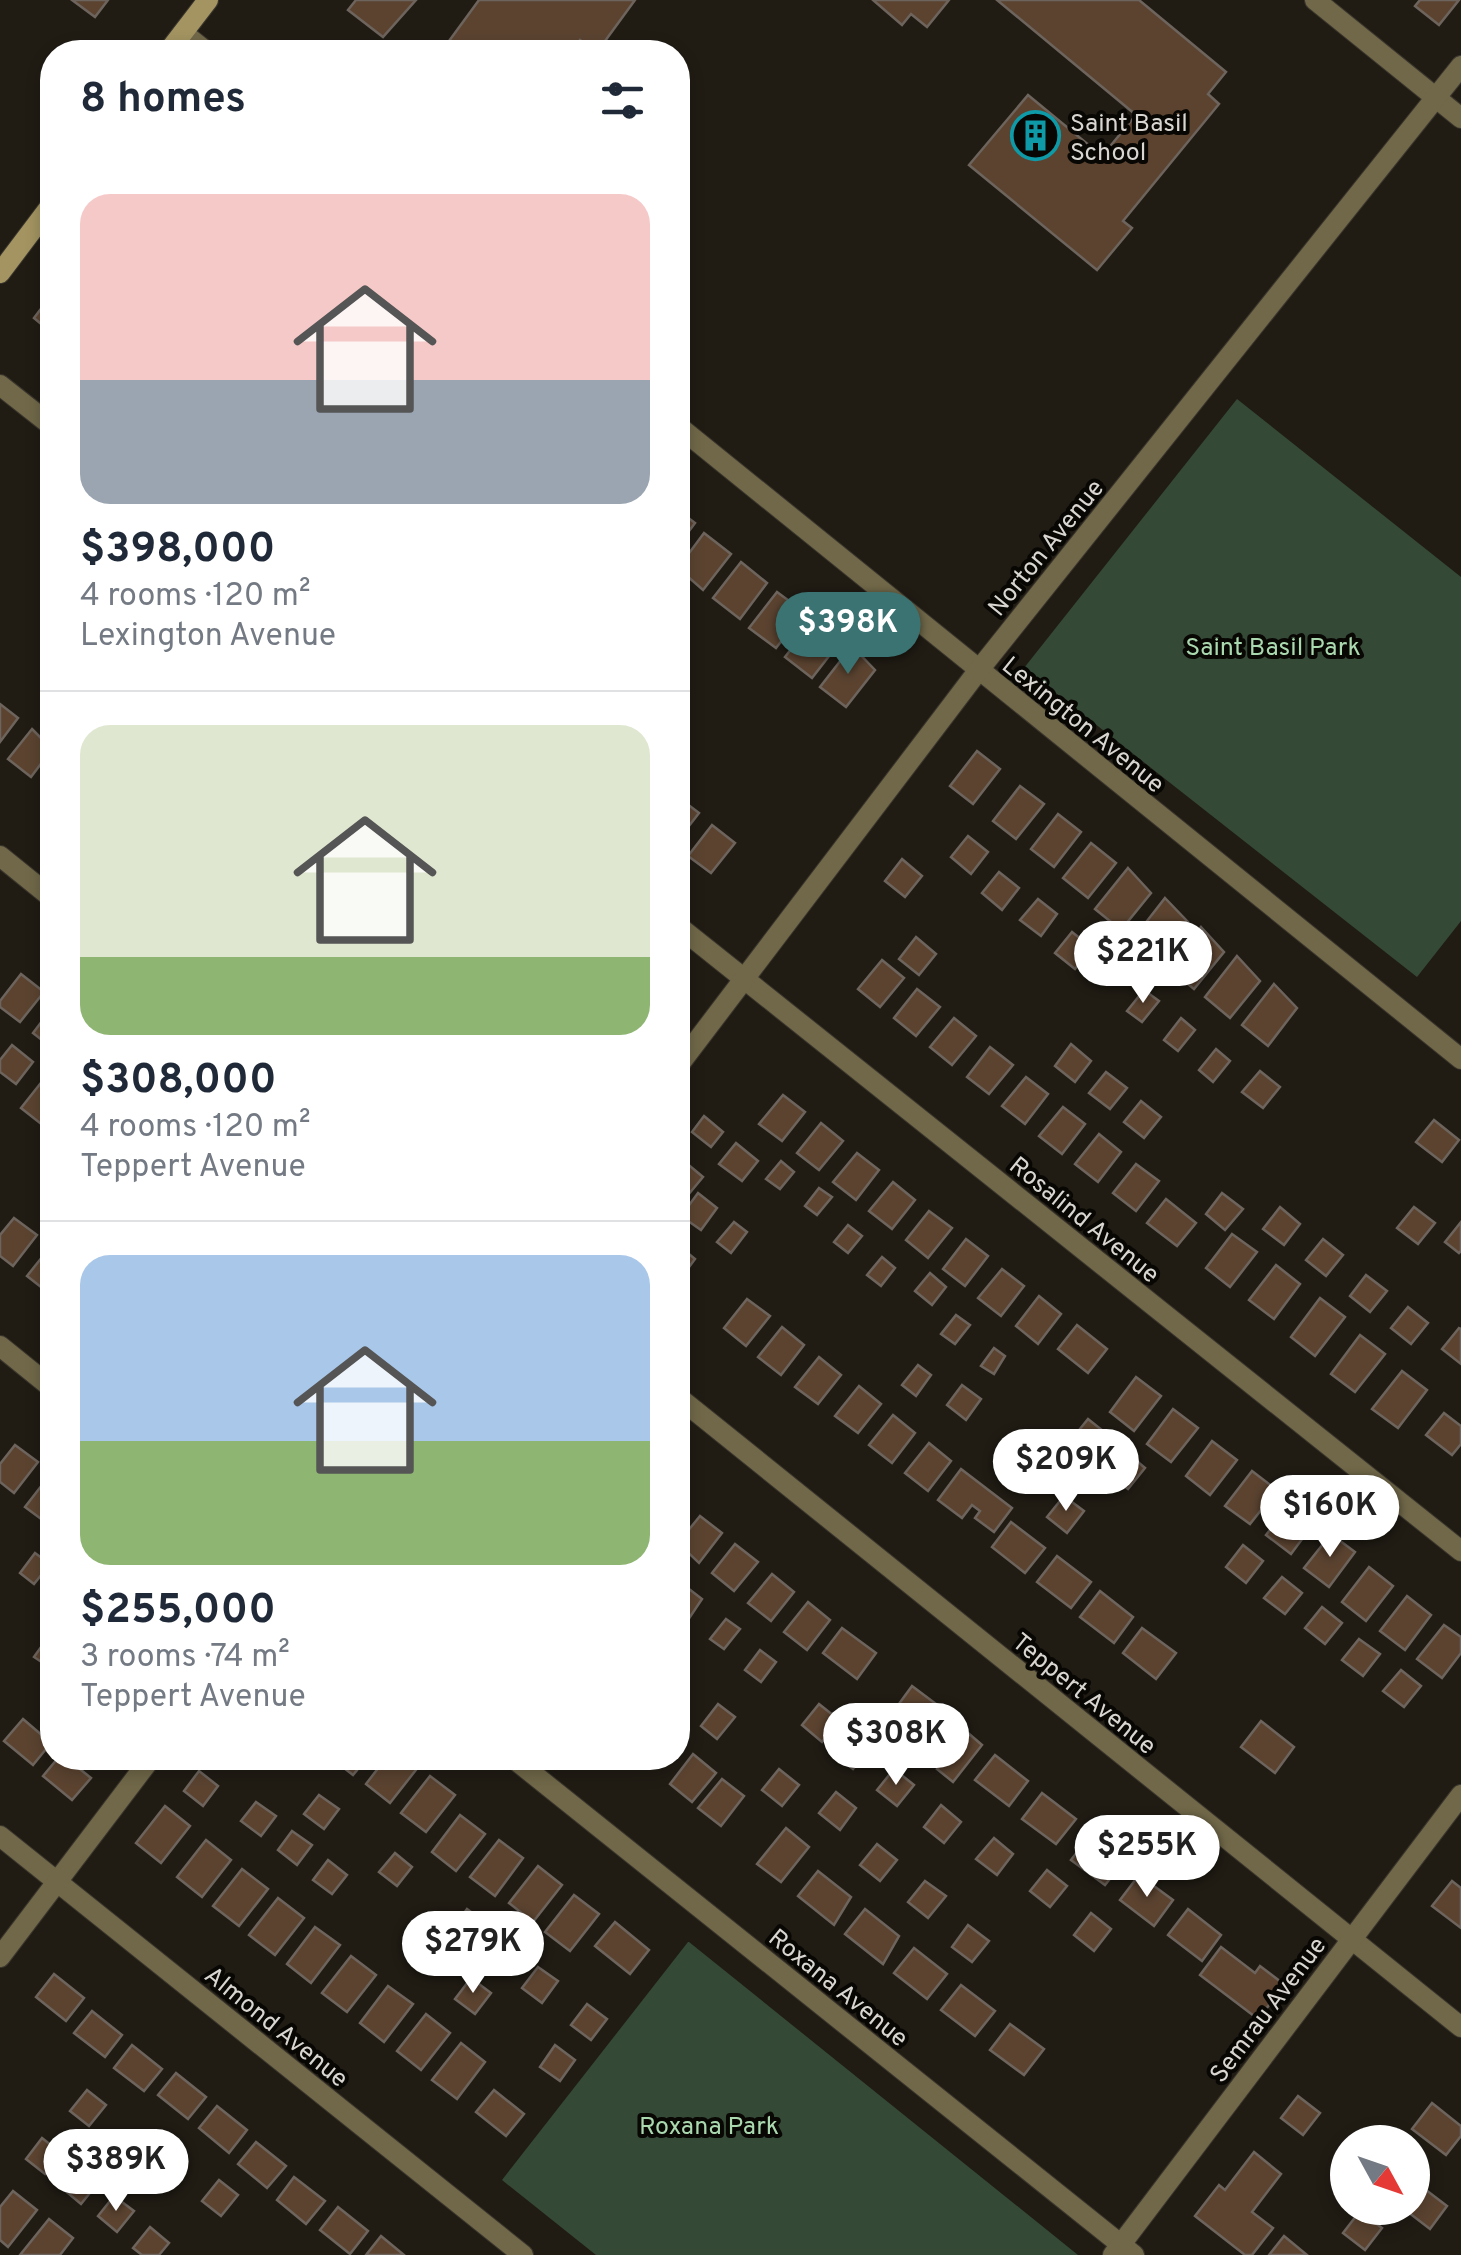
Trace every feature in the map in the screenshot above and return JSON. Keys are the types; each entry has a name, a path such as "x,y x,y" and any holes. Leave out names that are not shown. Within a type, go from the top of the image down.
{"main road":[{"path":"177,40 208,0"},
{"path":"0,272 40,220"}],"street":[{"path":"1316,0 1461,118"},
{"path":"182,33 191,40"},
{"name":"Norton Avenue","path":"690,1050 978,671 1461,66"},
{"path":"0,385 40,417"},
{"name":"Lexington Avenue","path":"690,436 1461,1058"},
{"path":"0,856 40,888"},
{"name":"Rosalind Avenue","path":"690,936 1461,1551"},
{"path":"0,1346 40,1378"},
{"name":"Teppert Avenue","path":"690,1407 1461,2027"},
{"path":"0,1957 142,1770"},
{"name":"Roxana Avenue","path":"528,1770 1123,2252"},
{"name":"Semrau Avenue","path":"1123,2252 1461,1795"},
{"name":"Almond Avenue","path":"0,1836 523,2255"}],"green space":[{"name":"Saint Basil Park","path":"1237,399 1461,577 1461,921 1417,977 1024,668"},
{"name":"Roxana Park","path":"688,1942 1078,2255 596,2255 502,2180"}],"building":[{"path":"72,0 108,0 95,17"},
{"path":"356,0 416,0 383,37 348,10"},
{"path":"479,0 635,0 606,40 450,40"},
{"path":"873,0 949,0 927,27 911,14 902,25"},
{"name":"Saint Basil School","path":"997,0 1139,0 1226,72 1208,94 1219,104 1123,221 1132,228 1097,270 969,165 1028,95 1102,156 1136,115"},
{"path":"1420,0 1459,0 1439,25 1415,6"},
{"path":"704,533 731,554 703,590 690,579 690,552"},
{"path":"741,562 767,583 740,619 713,598"},
{"path":"777,592 804,612 776,648 749,628"},
{"path":"813,621 840,642 812,678 785,657"},
{"path":"852,646 875,670 846,707 820,687"},
{"path":"0,704 18,718 0,742"},
{"path":"32,729 40,737 40,765 31,777 8,759"},
{"path":"977,751 1000,769 973,804 950,786"},
{"path":"1020,786 1044,804 1016,839 993,821"},
{"path":"690,806 699,813 690,825"},
{"path":"1058,814 1081,832 1054,867 1031,849"},
{"path":"712,825 735,843 711,873 690,853"},
{"path":"968,836 988,852 971,874 951,857"},
{"path":"1091,843 1116,863 1088,898 1063,878"},
{"path":"902,859 922,876 905,897 885,881"},
{"path":"1128,868 1151,893 1121,930 1095,909"},
{"path":"999,872 1019,888 1002,910 982,893"},
{"path":"1165,898 1188,922 1158,959 1133,939"},
{"path":"1038,899 1057,914 1041,936 1020,920"},
{"path":"1201,927 1224,952 1194,989 1168,968"},
{"path":"1072,932 1092,948 1075,969 1055,953"},
{"path":"916,937 936,954 919,975 899,959"},
{"path":"1237,956 1260,981 1230,1018 1205,997"},
{"path":"882,960 904,978 880,1007 858,989"},
{"path":"21,974 40,989 40,997 20,1022 0,1007 0,1001"},
{"path":"1274,984 1297,1008 1268,1046 1242,1025"},
{"path":"917,989 940,1007 916,1036 894,1018"},
{"path":"1144,990 1159,1001 1142,1022 1127,1011"},
{"path":"954,1018 976,1036 952,1065 930,1047"},
{"path":"1181,1018 1195,1030 1178,1051 1164,1040"},
{"path":"1071,1044 1091,1061 1075,1082 1055,1066"},
{"path":"12,1045 33,1062 16,1084 0,1072 0,1060"},
{"path":"990,1047 1013,1065 989,1094 967,1077"},
{"path":"1216,1049 1230,1061 1213,1082 1199,1070"},
{"path":"1260,1071 1280,1087 1263,1108 1242,1092"},
{"path":"1106,1072 1127,1088 1110,1109 1089,1093"},
{"path":"1026,1077 1048,1094 1025,1124 1002,1106"},
{"path":"40,1084 40,1123 21,1108"},
{"path":"783,1095 805,1112 782,1141 759,1124"},
{"path":"1141,1101 1161,1117 1144,1138 1124,1122"},
{"path":"1063,1107 1085,1124 1062,1154 1039,1136"},
{"path":"704,1116 723,1132 711,1147 692,1132"},
{"path":"1434,1120 1459,1140 1442,1162 1416,1142"},
{"path":"821,1123 843,1141 819,1170 797,1153"},
{"path":"1099,1134 1121,1152 1098,1182 1075,1164"},
{"path":"736,1143 758,1161 742,1181 719,1164"},
{"path":"857,1153 879,1170 856,1200 833,1182"},
{"path":"781,1161 794,1172 780,1189 766,1179"},
{"path":"1136,1164 1159,1181 1136,1211 1113,1193"},
{"path":"690,1166 703,1177 690,1193"},
{"path":"893,1182 915,1200 892,1229 869,1211"},
{"path":"819,1188 832,1197 817,1215 805,1206"},
{"path":"698,1193 717,1208 701,1230 690,1222 690,1204"},
{"path":"1222,1193 1243,1209 1225,1230 1206,1214"},
{"path":"1166,1199 1196,1223 1177,1246 1147,1223"},
{"path":"1280,1207 1300,1224 1284,1245 1263,1229"},
{"path":"1414,1207 1435,1223 1418,1244 1397,1228"},
{"path":"929,1211 952,1228 928,1258 906,1240"},
{"path":"14,1218 37,1235 13,1266 0,1256 0,1235"},
{"path":"734,1222 747,1232 731,1253 717,1242"},
{"path":"1461,1222 1461,1251 1459,1253 1445,1242"},
{"path":"848,1225 862,1236 848,1253 834,1242"},
{"path":"1232,1234 1257,1252 1230,1287 1206,1268"},
{"path":"966,1239 988,1256 965,1286 943,1269"},
{"path":"1323,1239 1343,1255 1326,1276 1306,1260"},
{"path":"882,1257 895,1268 881,1286 867,1275"},
{"path":"40,1260 40,1286 27,1276"},
{"path":"1276,1265 1300,1284 1274,1319 1249,1300"},
{"path":"1002,1269 1024,1286 1001,1316 978,1298"},
{"path":"930,1273 946,1287 932,1305 915,1291"},
{"path":"1366,1275 1387,1291 1370,1312 1350,1296"},
{"path":"1039,1296 1061,1314 1038,1344 1016,1326"},
{"path":"1320,1298 1345,1317 1315,1356 1291,1337"},
{"path":"747,1299 770,1316 746,1346 724,1328"},
{"path":"1408,1307 1428,1323 1411,1344 1391,1328"},
{"path":"956,1315 970,1325 955,1344 941,1334"},
{"path":"1077,1325 1107,1349 1088,1373 1058,1349"},
{"path":"782,1327 804,1345 781,1375 758,1357"},
{"path":"1461,1329 1461,1364 1442,1349"},
{"path":"1360,1335 1385,1354 1355,1392 1331,1374"},
{"path":"994,1348 1005,1356 994,1374 981,1366"},
{"path":"819,1357 841,1375 818,1404 795,1387"},
{"path":"918,1365 931,1375 916,1396 902,1385"},
{"path":"1402,1371 1427,1390 1398,1428 1372,1409"},
{"path":"1136,1377 1161,1396 1134,1431 1110,1412"},
{"path":"962,1385 981,1399 966,1420 947,1405"},
{"path":"859,1386 881,1404 858,1433 835,1416"},
{"path":"1173,1409 1198,1428 1171,1462 1147,1444"},
{"path":"1444,1413 1461,1426 1461,1444 1452,1455 1426,1435"},
{"path":"893,1415 915,1433 892,1463 869,1445"},
{"path":"1088,1419 1108,1435 1091,1456 1071,1440"},
{"path":"1212,1441 1237,1460 1210,1495 1186,1476"},
{"path":"929,1443 951,1461 928,1491 905,1473"},
{"path":"15,1445 38,1462 14,1493 0,1482 0,1464"},
{"path":"1125,1451 1145,1468 1128,1489 1108,1473"},
{"path":"961,1469 1012,1508 994,1532 975,1518 980,1511 972,1505 962,1518 938,1500"},
{"path":"1252,1471 1277,1490 1250,1524 1225,1506"},
{"path":"40,1488 40,1518 25,1507"},
{"path":"1064,1496 1084,1511 1067,1533 1047,1517"},
{"path":"1293,1500 1317,1519 1291,1554 1266,1535"},
{"path":"700,1516 722,1533 699,1563 690,1554 690,1528"},
{"path":"1011,1522 1045,1548 1025,1573 992,1547"},
{"path":"1331,1534 1355,1552 1329,1587 1304,1568"},
{"path":"735,1544 758,1562 734,1591 712,1573"},
{"path":"1243,1545 1263,1561 1246,1583 1226,1567"},
{"path":"35,1553 40,1557 40,1576 34,1584 20,1573"},
{"path":"1057,1556 1091,1582 1071,1608 1037,1582"},
{"path":"1369,1567 1393,1586 1366,1621 1342,1602"},
{"path":"772,1574 794,1592 771,1621 748,1603"},
{"path":"1282,1577 1302,1593 1285,1614 1264,1598"},
{"path":"690,1590 702,1599 690,1617"},
{"path":"1100,1591 1133,1617 1114,1643 1080,1617"},
{"path":"1407,1596 1431,1615 1405,1650 1380,1631"},
{"path":"808,1602 830,1620 807,1650 784,1632"},
{"path":"1322,1607 1342,1623 1325,1644 1305,1628"},
{"path":"726,1619 740,1629 724,1649 710,1639"},
{"path":"1444,1625 1461,1637 1461,1653 1442,1678 1417,1659"},
{"path":"842,1628 876,1653 857,1679 823,1653"},
{"path":"1142,1628 1176,1653 1156,1679 1123,1653"},
{"path":"1359,1639 1380,1654 1363,1676 1342,1660"},
{"path":"760,1650 776,1662 761,1682 745,1670"},
{"path":"1401,1670 1421,1686 1404,1707 1383,1691"},
{"path":"912,1686 936,1704 909,1741 885,1723"},
{"path":"718,1704 735,1717 717,1739 701,1726"},
{"path":"819,1704 839,1720 822,1742 802,1725"},
{"path":"946,1714 982,1745 953,1782 937,1769 947,1757 930,1743"},
{"path":"23,1719 40,1734 40,1756 33,1765 4,1741"},
{"path":"1261,1721 1294,1747 1275,1773 1241,1747"},
{"path":"857,1735 871,1746 853,1769 839,1758"},
{"path":"693,1754 716,1773 692,1802 670,1784 681,1770 690,1770"},
{"path":"995,1755 1028,1781 1009,1806 975,1780"},
{"path":"779,1769 799,1785 782,1806 762,1790"},
{"path":"894,1769 914,1785 897,1806 877,1790"},
{"path":"48,1770 81,1770 91,1778 72,1800 43,1776"},
{"path":"377,1770 416,1770 390,1803 366,1784"},
{"path":"199,1771 218,1786 203,1806 184,1791"},
{"path":"430,1776 455,1795 426,1832 401,1813"},
{"path":"722,1779 744,1796 721,1826 698,1808"},
{"path":"836,1792 856,1808 840,1830 819,1813"},
{"path":"1042,1793 1076,1819 1056,1844 1022,1819"},
{"path":"319,1795 339,1809 324,1829 304,1814"},
{"path":"256,1802 276,1816 261,1836 241,1821"},
{"path":"941,1805 961,1822 944,1843 924,1827"},
{"path":"165,1806 190,1826 161,1863 136,1843"},
{"path":"460,1815 485,1834 456,1871 432,1852"},
{"path":"786,1828 809,1847 781,1882 757,1864"},
{"path":"292,1831 312,1845 297,1865 278,1850"},
{"path":"1091,1834 1125,1860 1105,1885 1071,1860"},
{"path":"994,1838 1013,1854 997,1875 976,1859"},
{"path":"206,1840 231,1860 202,1897 177,1877"},
{"path":"499,1840 523,1858 495,1896 470,1877"},
{"path":"877,1844 897,1860 880,1881 860,1865"},
{"path":"395,1853 412,1867 397,1886 379,1872"},
{"path":"328,1860 347,1875 332,1894 313,1880"},
{"path":"538,1866 562,1885 533,1922 509,1903"},
{"path":"242,1869 268,1889 239,1926 213,1906"},
{"path":"1047,1870 1067,1886 1050,1907 1030,1891"},
{"path":"818,1871 851,1897 834,1925 798,1896"},
{"path":"1139,1875 1173,1900 1154,1926 1120,1900"},
{"path":"925,1881 946,1896 928,1918 908,1902"},
{"path":"1452,1881 1461,1888 1461,1928 1432,1906"},
{"path":"574,1895 599,1914 570,1951 545,1932"},
{"path":"278,1898 304,1918 275,1955 249,1935"},
{"path":"467,1909 487,1924 471,1945 451,1931"},
{"path":"865,1909 899,1936 883,1964 845,1934"},
{"path":"1188,1909 1221,1935 1202,1961 1168,1935"},
{"path":"1091,1913 1111,1929 1094,1951 1074,1935"},
{"path":"615,1922 649,1950 630,1974 595,1946"},
{"path":"968,1925 989,1941 972,1962 952,1947"},
{"path":"315,1927 340,1945 311,1983 287,1964"},
{"path":"503,1938 523,1953 507,1974 487,1959"},
{"path":"1221,1947 1255,1973 1260,1966 1285,1985 1258,2019 1200,1975"},
{"path":"914,1948 947,1974 927,1999 894,1973"},
{"path":"351,1956 376,1975 347,2012 322,1993"},
{"path":"538,1967 558,1981 542,2003 522,1988"},
{"path":"54,1974 84,1998 66,2021 36,1997"},
{"path":"471,1978 491,1993 475,2014 455,1999"},
{"path":"961,1985 995,2011 975,2036 941,2010"},
{"path":"388,1986 413,2004 384,2042 360,2023"},
{"path":"587,2004 607,2019 591,2040 571,2025"},
{"path":"92,2011 122,2035 105,2057 74,2033"},
{"path":"426,2014 450,2033 421,2070 397,2051"},
{"path":"1010,2024 1044,2049 1024,2075 990,2050"},
{"path":"461,2043 485,2062 457,2099 432,2080"},
{"path":"132,2045 162,2069 144,2091 114,2068"},
{"path":"555,2045 575,2060 560,2081 540,2067"},
{"path":"176,2073 206,2097 188,2119 158,2095"},
{"path":"87,2090 106,2105 89,2126 70,2111"},
{"path":"494,2090 524,2114 506,2136 476,2112"},
{"path":"1298,2096 1320,2113 1303,2135 1281,2118"},
{"path":"1432,2103 1461,2126 1461,2136 1446,2155 1430,2143 1430,2125 1415,2125"},
{"path":"217,2106 247,2130 229,2153 199,2128"},
{"path":"42,2138 61,2153 45,2174 26,2159"},
{"path":"256,2142 286,2166 267,2188 238,2164"},
{"path":"1254,2152 1281,2174 1252,2212 1273,2228 1252,2255 1245,2255 1195,2216 1219,2185 1225,2190"},
{"path":"79,2167 98,2183 81,2204 62,2188"},
{"path":"294,2177 325,2201 306,2224 277,2200"},
{"path":"219,2180 238,2195 221,2216 202,2201"},
{"path":"13,2191 37,2210 8,2247 0,2240 0,2207"},
{"path":"1430,2193 1447,2206 1430,2229 1425,2225 1430,2225"},
{"path":"114,2196 134,2211 117,2232 98,2216"},
{"path":"338,2207 368,2231 350,2254 320,2230"},
{"path":"49,2219 73,2238 60,2255 20,2255"},
{"path":"1349,2225 1382,2228 1365,2250 1343,2233"},
{"path":"150,2227 169,2243 159,2255 142,2255 133,2248"},
{"path":"381,2236 404,2255 366,2255"},
{"path":"1284,2236 1307,2255 1269,2255"}],"place":[{"name":"Saint Basil School","path":"1035,136"}]}
